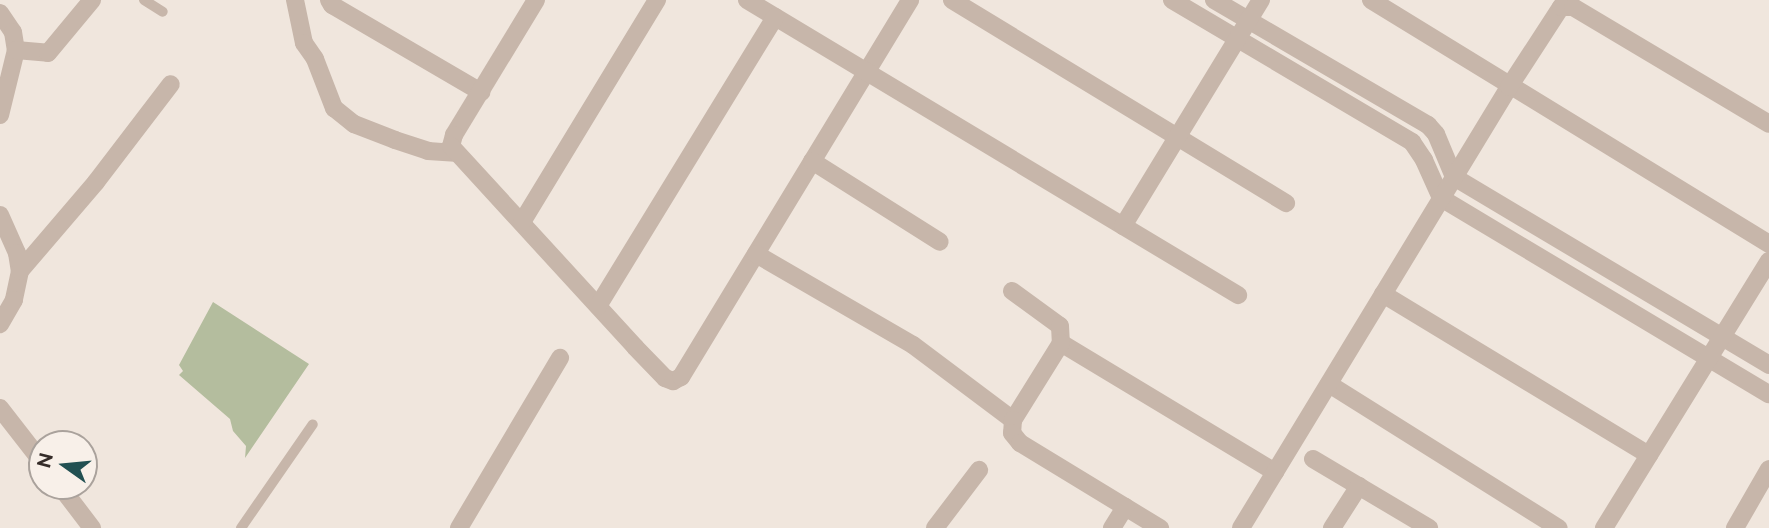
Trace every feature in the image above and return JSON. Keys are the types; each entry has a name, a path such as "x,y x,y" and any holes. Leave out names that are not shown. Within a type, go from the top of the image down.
{"street":[{"path":"16,50 48,53 92,0"},
{"path":"295,0 304,43 315,59 334,108 354,124 395,140 428,151 455,153"},
{"path":"329,0 332,5 481,92"},
{"path":"535,0 452,141 455,153 665,378 677,381 910,0"},
{"path":"522,222 657,0"},
{"path":"747,0 1238,295"},
{"path":"952,0 1286,203"},
{"path":"1172,0 1412,142 1424,160 1441,198 1769,394"},
{"path":"1214,0 1428,125 1436,134 1454,177 1769,365"},
{"path":"1123,226 1261,0"},
{"path":"1371,0 1769,244"},
{"path":"1241,528 1557,12 1566,6 1769,124"},
{"path":"0,13 13,32 16,50 0,115"},
{"path":"598,306 775,17"},
{"path":"20,271 96,182 171,84"},
{"path":"812,161 940,242"},
{"path":"0,215 17,253 20,271 14,300 0,324"},
{"path":"756,254 913,345 963,386 1013,420"},
{"path":"1604,528 1769,261"},
{"path":"1012,291 1060,326 1061,343 1013,420 1011,429 1017,441 1160,528"},
{"path":"1382,294 1649,455"},
{"path":"1061,343 1275,472"},
{"path":"459,528 560,358"},
{"path":"1329,384 1559,528"},
{"path":"0,408 28,444"},
{"path":"1313,459 1429,528"},
{"path":"1735,528 1769,469"},
{"path":"935,528 979,470"},
{"path":"1332,528 1359,486"},
{"path":"71,500 92,528"},
{"path":"1112,528 1125,507"}],"lane":[{"path":"144,0 163,12"},
{"path":"241,528 313,424"}],"green space":[{"path":"213,302 309,364 245,458 246,446 233,431 230,419 179,375 183,371 179,365"}]}
